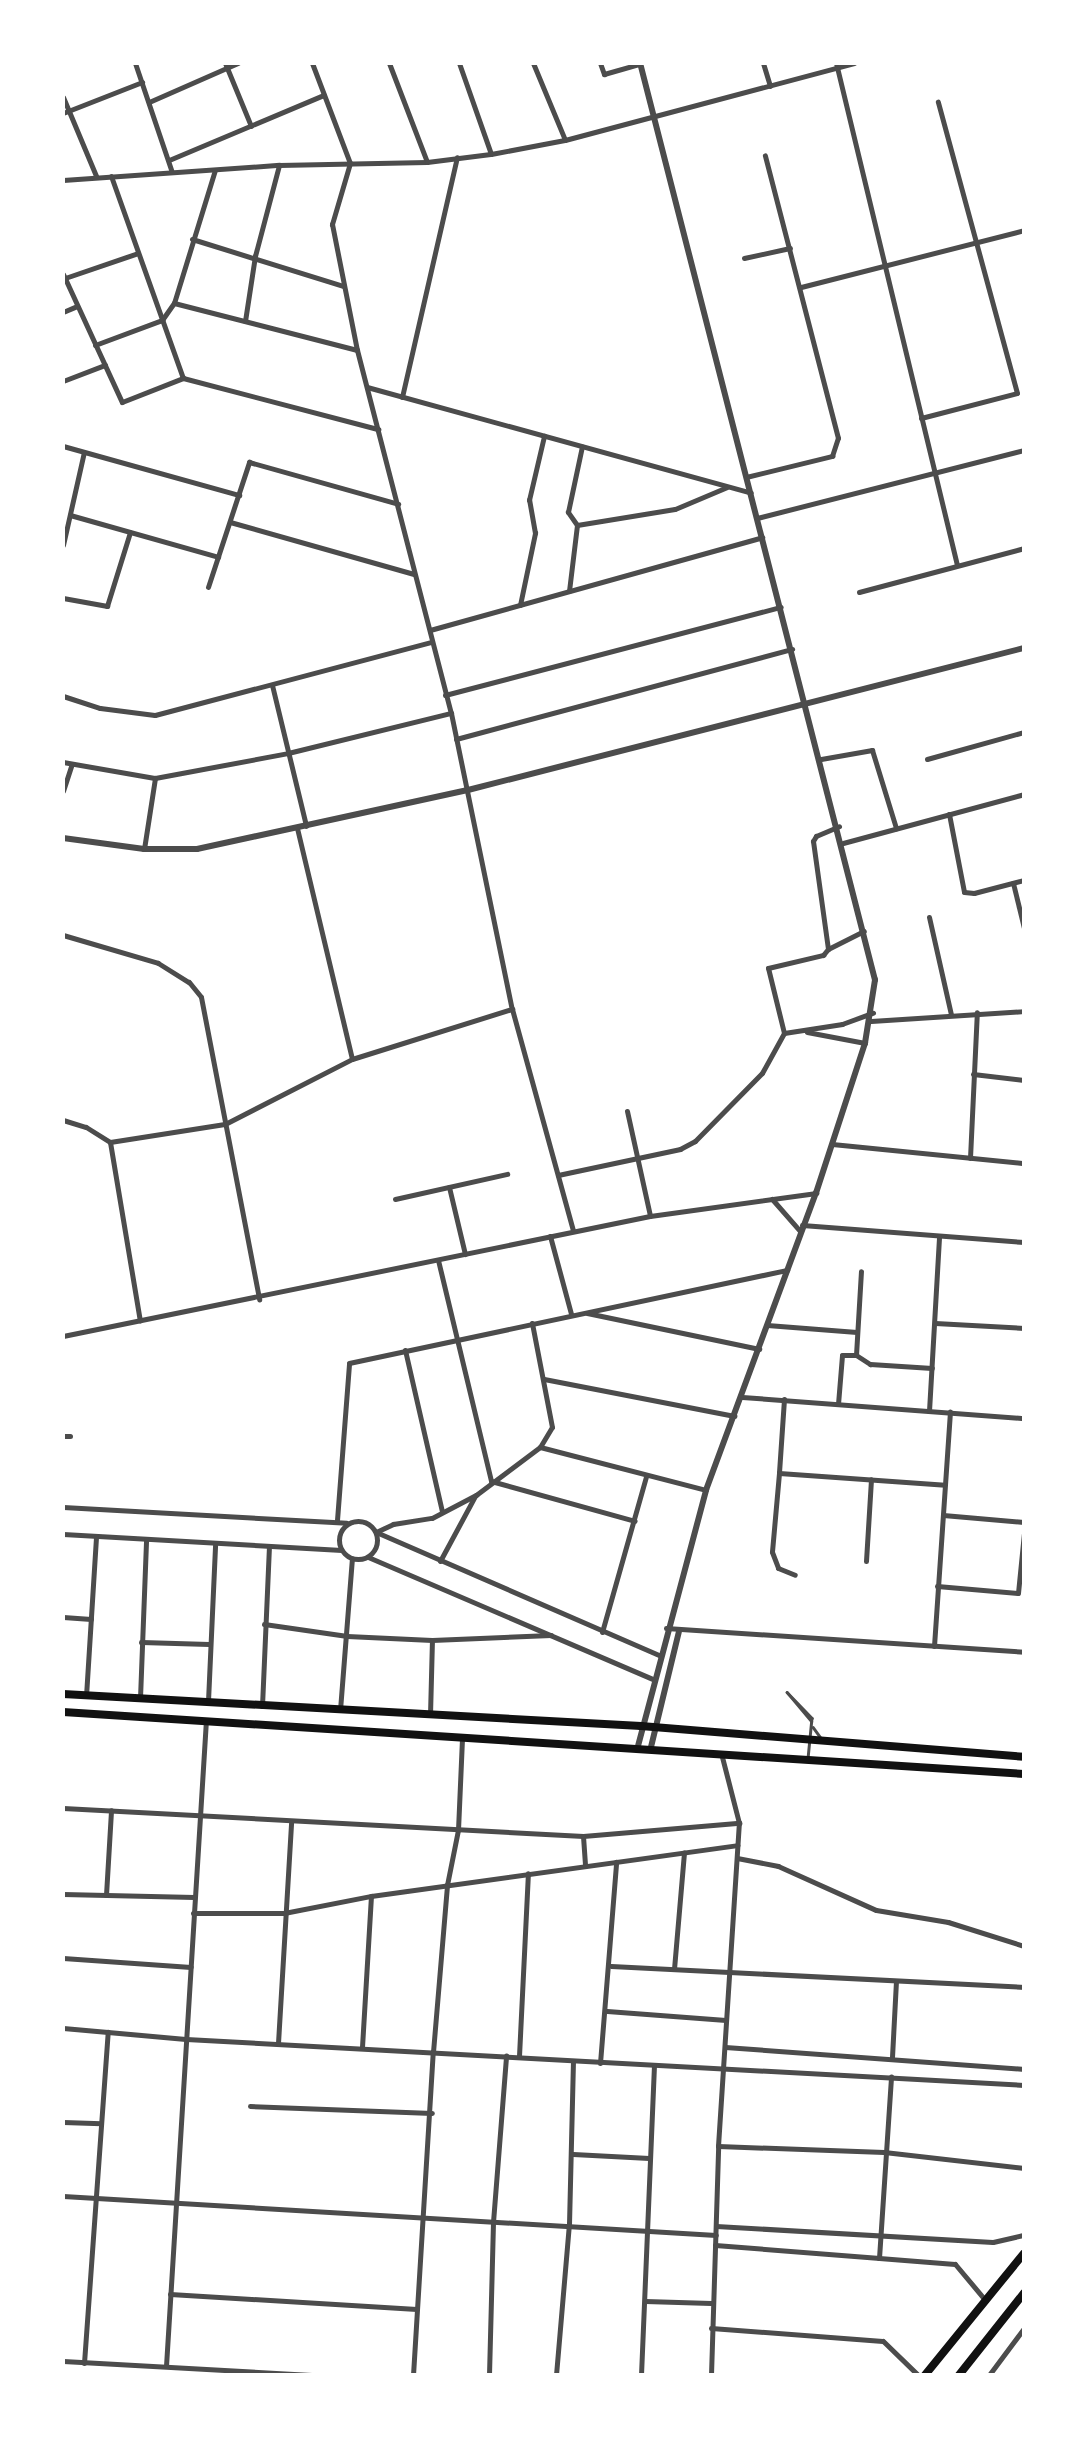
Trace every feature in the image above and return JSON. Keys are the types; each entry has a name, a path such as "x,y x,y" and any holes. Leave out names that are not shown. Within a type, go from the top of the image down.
{"main road":[{"path":"63,1694 641,1726 1024,1757"},
{"path":"63,1712 638,1746 1024,1774"},
{"path":"925,2375 1024,2253"},
{"path":"959,2375 1024,2292"}],"street":[{"path":"135,63 172,172"},
{"path":"149,102 225,65 238,63"},
{"path":"312,63 350,163 332,224 357,350 451,713 512,1009 573,1231"},
{"path":"389,63 427,162"},
{"path":"459,63 491,154"},
{"path":"533,63 565,140"},
{"path":"600,63 604,74 640,63 839,827 875,980 873,1013 865,1043 816,1193 706,1490 666,1628 638,1746"},
{"path":"763,63 770,86"},
{"path":"63,180 279,165 427,162 491,154 565,140 854,63"},
{"path":"225,65 251,126"},
{"path":"837,66 957,565"},
{"path":"66,112 142,82"},
{"path":"169,160 324,95"},
{"path":"63,97 66,112 96,176"},
{"path":"921,418 1017,393 938,102"},
{"path":"746,477 832,456 838,438 765,155"},
{"path":"402,397 457,157"},
{"path":"245,321 255,256 279,165"},
{"path":"95,345 162,320 174,303 215,170"},
{"path":"111,176 183,378"},
{"path":"801,287 1024,230"},
{"path":"192,239 255,256 343,286"},
{"path":"744,258 790,248"},
{"path":"138,253 64,276 122,402 183,378 378,430"},
{"path":"174,303 357,350"},
{"path":"63,312 77,306"},
{"path":"63,381 104,365"},
{"path":"367,387 751,493"},
{"path":"520,605 535,533 529,500 544,436"},
{"path":"63,446 239,495"},
{"path":"569,591 577,525 568,512 582,446"},
{"path":"757,518 1024,450"},
{"path":"63,545 84,452"},
{"path":"208,587 249,462 398,504"},
{"path":"577,525 675,509 727,487"},
{"path":"70,515 218,557"},
{"path":"230,522 414,574"},
{"path":"63,597 107,606 130,532"},
{"path":"430,630 762,537"},
{"path":"859,592 1024,548"},
{"path":"445,695 781,607"},
{"path":"63,696 100,708 155,715 432,642"},
{"path":"63,838 144,849 197,849 468,790 1024,648"},
{"path":"456,739 792,649"},
{"path":"272,685 306,826"},
{"path":"63,762 155,778 288,753 451,713"},
{"path":"927,759 1024,732"},
{"path":"821,758 872,750 896,828"},
{"path":"63,791 72,764"},
{"path":"144,849 155,778"},
{"path":"843,843 1024,794"},
{"path":"949,814 964,891 974,893 1024,880"},
{"path":"828,949 813,841 839,827"},
{"path":"297,828 352,1059"},
{"path":"1013,883 1024,928"},
{"path":"929,917 951,1015"},
{"path":"558,1175 680,1149 714,1126 762,1073 784,1033 768,968 823,955 828,949 864,931"},
{"path":"63,935 158,963 189,982 201,997 259,1298"},
{"path":"63,1120 86,1127 110,1142 225,1124 352,1059 512,1009"},
{"path":"871,1021 1024,1011"},
{"path":"784,1033 804,1031 873,1013"},
{"path":"970,1158 977,1013"},
{"path":"804,1031 865,1043"},
{"path":"972,1074 1024,1080"},
{"path":"627,1111 650,1216"},
{"path":"110,1142 140,1321"},
{"path":"832,1144 1024,1163"},
{"path":"395,1199 507,1174"},
{"path":"449,1187 465,1254"},
{"path":"63,1336 650,1216 816,1193"},
{"path":"772,1199 801,1228 1024,1242"},
{"path":"550,1236 571,1314"},
{"path":"929,1410 939,1236"},
{"path":"438,1260 491,1481"},
{"path":"337,1520 349,1363 787,1270"},
{"path":"856,1355 861,1271"},
{"path":"583,1312 759,1349"},
{"path":"376,1532 442,1512 476,1494 540,1447 552,1427 532,1323"},
{"path":"934,1323 1024,1328"},
{"path":"767,1325 857,1332"},
{"path":"405,1350 442,1512"},
{"path":"838,1404 842,1355 856,1355 870,1364 932,1368"},
{"path":"544,1378 734,1416"},
{"path":"742,1397 1024,1418"},
{"path":"784,1399 772,1552 778,1568 795,1574"},
{"path":"934,1646 950,1412"},
{"path":"540,1447 646,1477 706,1490"},
{"path":"779,1473 945,1485"},
{"path":"602,1632 646,1477"},
{"path":"866,1561 871,1479"},
{"path":"491,1481 635,1521"},
{"path":"440,1561 476,1494"},
{"path":"63,1507 337,1520 348,1524 364,1521 376,1532 659,1655"},
{"path":"943,1515 1024,1522"},
{"path":"342,1550 340,1533 348,1524"},
{"path":"368,1557 377,1544 376,1532"},
{"path":"937,1586 1018,1593 1024,1533"},
{"path":"63,1534 342,1550 352,1558 368,1557 653,1679"},
{"path":"86,1696 96,1535"},
{"path":"140,1698 146,1539"},
{"path":"208,1701 215,1544"},
{"path":"262,1706 269,1547"},
{"path":"340,1710 352,1558"},
{"path":"63,1617 91,1619"},
{"path":"264,1624 347,1636 432,1640 555,1635"},
{"path":"666,1628 679,1631 1024,1652"},
{"path":"651,1747 679,1631"},
{"path":"430,1715 432,1640"},
{"path":"141,1642 209,1644"},
{"path":"166,2366 206,1720"},
{"path":"413,2375 432,2113 433,2052 447,1885 458,1830 462,1735"},
{"path":"710,2375 718,2146 739,1823 721,1753"},
{"path":"63,1808 583,1836 739,1823"},
{"path":"106,1895 111,1810"},
{"path":"278,2043 291,1822"},
{"path":"583,1836 585,1866"},
{"path":"193,1913 284,1913 370,1896 737,1845"},
{"path":"674,1969 684,1852"},
{"path":"737,1858 778,1866 876,1910 948,1922 1024,1946"},
{"path":"600,2063 611,1966 616,1862"},
{"path":"519,2056 528,1873"},
{"path":"63,1894 194,1896"},
{"path":"362,2047 370,1896"},
{"path":"63,1958 191,1967"},
{"path":"611,1966 1024,1987"},
{"path":"892,2057 895,1982"},
{"path":"607,2011 726,2020"},
{"path":"63,2028 186,2039 1024,2085"},
{"path":"84,2363 108,2032"},
{"path":"725,2047 892,2057 1024,2069"},
{"path":"489,2375 493,2222 506,2056"},
{"path":"556,2375 573,2154 573,2061"},
{"path":"641,2375 654,2065"},
{"path":"879,2258 891,2076"},
{"path":"250,2106 432,2113"},
{"path":"63,2122 101,2123"},
{"path":"718,2146 884,2152 1024,2168"},
{"path":"573,2154 649,2158"},
{"path":"63,2196 423,2220 569,2224 716,2235"},
{"path":"716,2226 993,2242 1024,2235"},
{"path":"715,2245 955,2264 986,2301"},
{"path":"170,2294 417,2309"},
{"path":"645,2301 711,2303"},
{"path":"711,2328 883,2341 918,2375"},
{"path":"989,2375 1024,2328"},
{"path":"1016,2340 1024,2343"},
{"path":"63,2361 312,2375"}],"lane":[{"path":"787,1694 812,1720 816,1735 827,1740"},
{"path":"808,1759 812,1720"}]}
